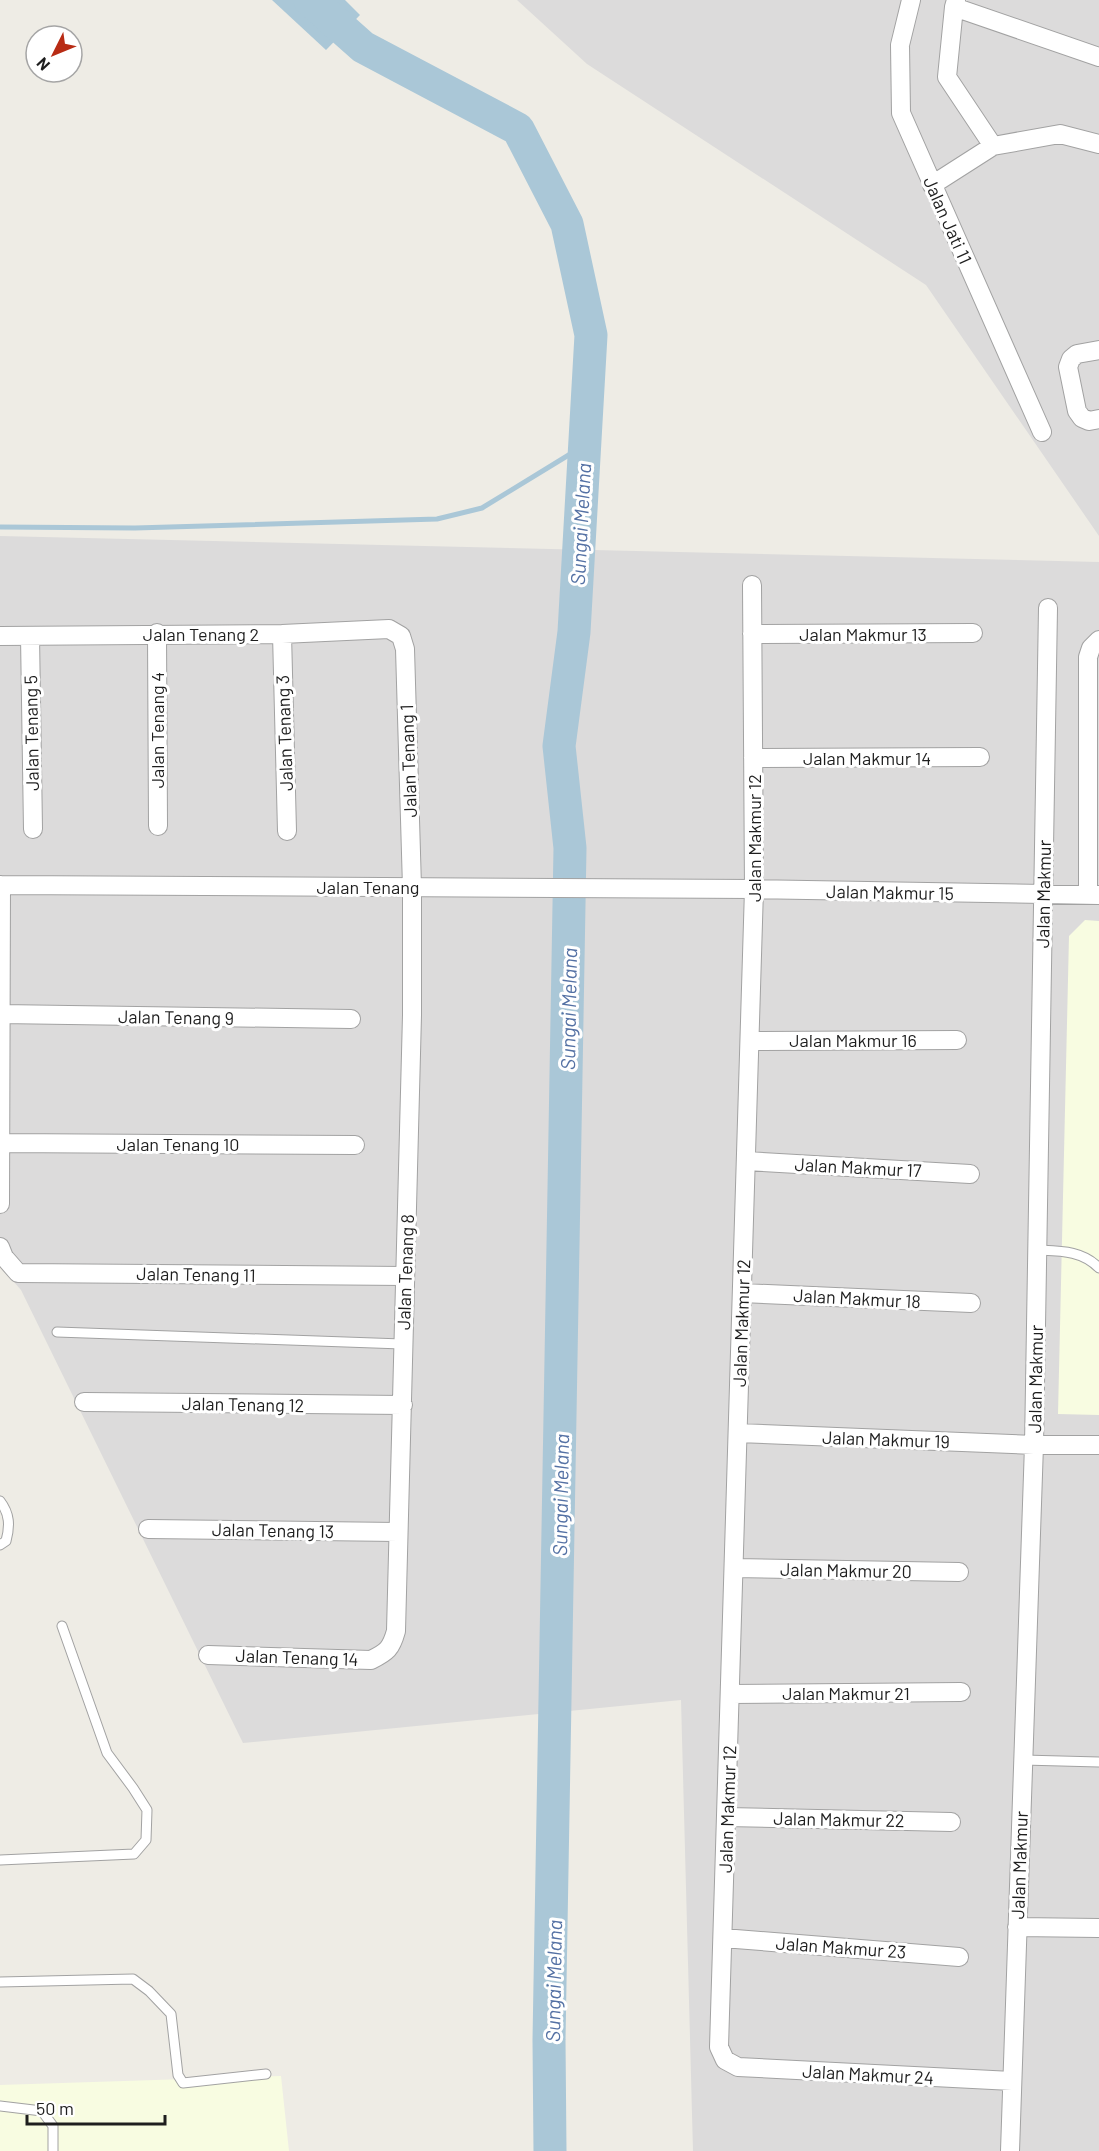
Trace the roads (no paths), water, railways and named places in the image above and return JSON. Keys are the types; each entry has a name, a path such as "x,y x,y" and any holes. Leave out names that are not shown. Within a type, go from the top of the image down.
{"street":[{"name":"Jalan Jati 11","path":"911,0 900,45 901,113 1042,432"},
{"path":"993,146 947,77 955,4 1099,57"},
{"path":"932,185 993,146 1060,134 1099,144"},
{"path":"1099,350 1077,354 1071,359 1068,367 1077,411 1082,418 1089,421 1099,419"},
{"name":"Jalan Makmur 12","path":"725,2060 720,2047 754,889 752,585"},
{"name":"Jalan Makmur","path":"1010,2151 1034,1445 1048,608"},
{"name":"Jalan Tenang 2","path":"0,636 157,633 282,634 389,629 401,636"},
{"name":"Jalan Tenang 4","path":"157,633 158,826"},
{"name":"Jalan Makmur 13","path":"752,634 973,633"},
{"name":"Jalan Tenang 3","path":"282,634 287,831"},
{"name":"Jalan Tenang 5","path":"30,636 33,829"},
{"name":"Jalan Tenang 1","path":"401,636 405,650 411,887"},
{"path":"1094,895 1088,657 1095,644"},
{"name":"Jalan Makmur 14","path":"753,758 980,757"},
{"path":"0,1204 1,885"},
{"name":"Jalan Tenang","path":"1,885 736,890"},
{"name":"Jalan Tenang 8","path":"384,1653 392,1645 396,1631 411,1073 411,887"},
{"name":"Jalan Makmur 15","path":"736,890 1094,895"},
{"name":"Jalan Tenang 9","path":"1,1014 351,1019"},
{"name":"Jalan Makmur 16","path":"750,1041 957,1040"},
{"name":"Jalan Tenang 10","path":"1,1143 355,1145"},
{"name":"Jalan Makmur 17","path":"746,1161 970,1174"},
{"name":"Jalan Tenang 11","path":"0,1247 4,1257 18,1273 405,1276"},
{"name":"Jalan Makmur 18","path":"742,1293 971,1303"},
{"name":"Jalan Tenang 12","path":"84,1402 403,1405"},
{"name":"Jalan Makmur 19","path":"738,1433 1034,1445 1099,1445"},
{"name":"Jalan Tenang 13","path":"148,1529 398,1532"},
{"name":"Jalan Makmur 20","path":"734,1568 959,1572"},
{"name":"Jalan Tenang 14","path":"208,1655 370,1659 384,1653"},
{"name":"Jalan Makmur 21","path":"730,1694 962,1692"},
{"name":"Jalan Makmur 22","path":"726,1817 951,1821"},
{"path":"1017,1927 1099,1928"},
{"name":"Jalan Makmur 23","path":"723,1938 959,1957"},
{"name":"Jalan Makmur 24","path":"725,2060 738,2067 1012,2081"}],"lane":[{"path":"1037,1250 1072,1252 1099,1268"},
{"path":"57,1332 402,1344"},
{"path":"0,1501 10,1526 6,1541 0,1545"},
{"path":"0,1860 134,1854 146,1840 147,1810 107,1753 62,1626"},
{"path":"1023,1760 1099,1762"},
{"path":"0,1982 133,1979 149,1991 171,2014 178,2075 183,2083 266,2074"},
{"path":"0,2106 42,2111 53,2126 53,2151"}],"water":[{"path":"272,0 345,0 360,15 326,50"}],"waterway":[{"name":"Sungai Melana","path":"310,0 363,47 518,129 567,224 591,335 574,632 559,746 570,848 549,2040 550,2151"},
{"path":"0,527 135,528 437,519 482,508 585,445"}]}
